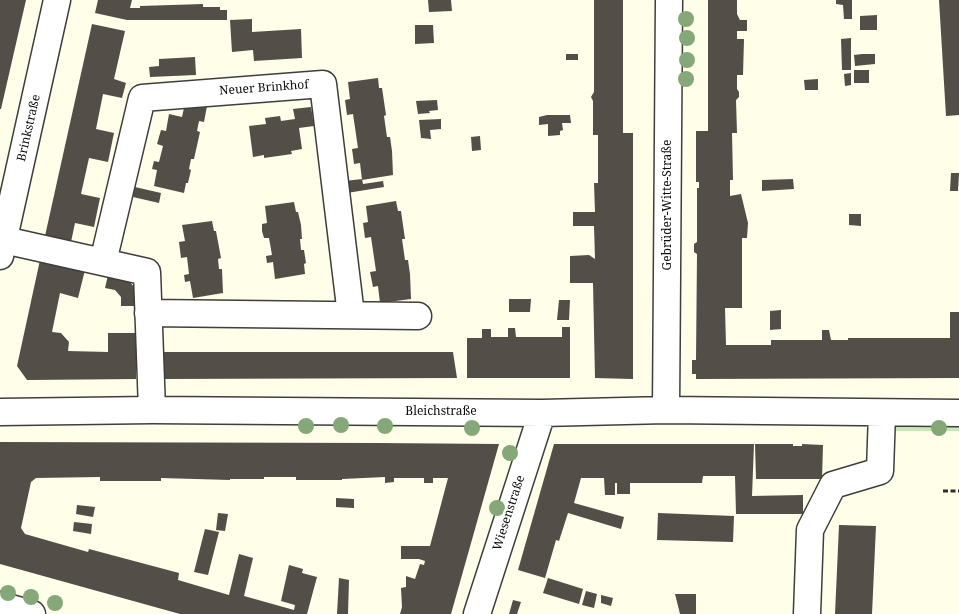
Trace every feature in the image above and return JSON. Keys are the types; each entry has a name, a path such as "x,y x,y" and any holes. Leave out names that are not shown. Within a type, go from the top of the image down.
{"street":[{"name":"Brinkstraße","path":"2,248 58,0"},
{"name":"Gebrüder-Witte-Straße","path":"666,410 669,0"},
{"name":"Neuer Brinkhof","path":"103,262 142,98 323,84 351,315"},
{"path":"2,248 103,262 147,272 152,410"},
{"path":"148,313 418,316"},
{"name":"Bleichstraße","path":"0,412 152,410 542,413 666,410 959,413"},
{"name":"Wiesenstraße","path":"477,614 542,413"},
{"path":"807,614 810,530 833,485 880,471 882,413"},
{"path":"0,605 32,614"}],"path":[{"path":"944,491 959,491"}],"green space":[{"path":"890,423 959,424 959,431 890,431"}],"building":[{"path":"0,0 26,0 1,109 0,109"},
{"path":"98,0 132,0 130,8 203,4 203,7 220,7 220,10 227,10 227,20 127,20 95,13"},
{"path":"428,0 451,0 452,11 429,12"},
{"path":"594,0 623,0 623,133 633,133 633,379 595,378 593,283 570,283 570,256 589,255 595,259 594,226 573,226 573,212 595,212 594,183 598,183 598,135 593,135 593,101 591,97 594,92"},
{"path":"708,0 737,0 737,14 740,20 747,20 747,31 737,31 737,39 744,39 743,75 737,75 739,97 736,100 737,133 732,133 733,180 730,180 730,196 741,194 748,223 747,238 742,238 742,308 725,308 726,345 771,345 771,340 822,340 822,330 829,330 831,340 848,340 848,338 950,338 950,312 959,312 959,378 696,379 696,374 692,374 692,360 696,360 697,254 694,252 694,244 697,242 697,188 699,188 699,182 696,182 696,131 708,131"},
{"path":"836,0 852,0 852,19 844,19 843,5 836,4"},
{"path":"939,0 959,0 959,115 946,116"},
{"path":"877,15 877,30 860,30 860,16"},
{"path":"252,19 252,32 301,29 302,58 254,61 253,50 232,52 230,20"},
{"path":"92,24 125,31 114,79 126,83 122,98 103,94 96,129 114,133 108,162 89,158 81,194 100,198 94,227 75,223 71,242 45,236"},
{"path":"415,25 433,25 434,43 415,44"},
{"path":"851,38 851,70 842,70 841,39"},
{"path":"566,54 578,54 578,60 566,60"},
{"path":"875,54 875,64 855,66 854,55"},
{"path":"195,57 196,75 150,77 149,67 159,66 159,59"},
{"path":"854,70 869,70 869,83 854,83"},
{"path":"851,73 851,85 845,86 844,74"},
{"path":"378,78 379,88 382,88 387,137 390,137 393,175 362,180 360,163 354,164 352,149 358,148 353,114 347,115 345,100 350,99 348,82"},
{"path":"818,79 818,90 805,90 804,80"},
{"path":"437,100 438,110 418,114 416,101"},
{"path":"207,106 204,122 199,121 197,131 200,132 194,159 191,159 189,169 191,170 184,193 154,186 157,170 152,169 154,161 159,162 163,146 157,144 161,130 166,131 169,114 182,117 184,108"},
{"path":"311,107 314,126 299,128 302,149 291,151 292,154 264,158 264,155 253,157 249,126 266,124 265,118 280,116 281,121 295,119 293,109"},
{"path":"570,115 571,123 562,123 563,130 560,131 560,135 548,136 548,124 539,125 539,117"},
{"path":"441,119 441,129 430,130 431,139 421,138 419,120"},
{"path":"480,136 481,150 472,151 471,137"},
{"path":"951,173 959,173 958,191 950,191"},
{"path":"362,179 363,184 383,181 384,187 347,193 345,181"},
{"path":"793,179 794,189 762,191 762,180"},
{"path":"135,187 161,193 159,203 133,197"},
{"path":"396,201 398,211 401,211 405,239 402,239 405,260 408,260 411,299 380,303 378,286 373,287 370,272 376,271 371,237 365,238 363,223 368,222 366,206"},
{"path":"294,202 301,225 302,239 300,239 301,250 304,250 306,263 304,264 305,274 275,279 273,262 267,263 266,256 272,255 269,238 264,238 262,231 262,224 267,223 265,206"},
{"path":"849,214 861,214 861,226 849,225"},
{"path":"212,221 214,231 216,231 221,258 218,259 219,269 222,269 223,293 193,298 190,281 185,282 184,275 189,274 187,257 181,258 179,242 185,241 182,225"},
{"path":"40,260 85,270 78,298 60,293 52,332 61,333 69,342 68,351 108,352 108,333 136,333 136,379 27,380 17,366"},
{"path":"108,275 127,279 136,289 135,306 121,306 121,297 115,290 105,288"},
{"path":"509,299 531,299 530,312 509,312"},
{"path":"559,300 570,300 569,320 557,320"},
{"path":"781,310 781,329 770,330 770,311"},
{"path":"562,327 570,327 570,378 467,378 467,338 482,338 482,329 491,329 491,337 508,337 508,328 515,328 516,337 562,337"},
{"path":"160,352 453,352 457,378 160,379"},
{"path":"0,442 499,444 451,614 400,614 402,607 401,588 406,587 406,576 415,579 420,564 424,565 425,561 401,559 401,546 430,546 448,478 433,478 433,483 424,483 424,478 394,478 394,482 385,483 385,477 342,480 296,480 296,477 264,477 264,479 230,480 161,478 161,481 100,481 100,477 36,478 31,482 21,528 25,534 88,552 89,549 179,573 178,580 229,595 239,554 253,558 244,596 294,610 295,605 281,601 289,565 303,569 302,573 317,577 307,614 180,614 0,564"},
{"path":"554,444 754,444 752,496 803,495 803,514 736,514 735,476 703,476 702,483 630,483 630,494 617,494 617,483 615,483 615,495 605,495 604,478 581,478 574,503 624,517 621,529 568,513 559,541 556,540 545,578 518,570"},
{"path":"755,444 823,445 822,479 756,479"},
{"path":"336,498 354,499 354,508 336,507"},
{"path":"77,505 95,507 93,517 76,514"},
{"path":"218,513 228,514 225,531 216,530"},
{"path":"658,513 734,516 733,542 657,540"},
{"path":"74,522 92,524 91,534 73,531"},
{"path":"839,525 876,526 872,614 835,614"},
{"path":"205,529 219,532 208,575 194,572"},
{"path":"339,578 349,580 348,614 337,614"},
{"path":"548,578 583,589 579,604 543,593"},
{"path":"586,591 597,594 594,608 582,605"},
{"path":"675,594 696,594 696,614 680,614"},
{"path":"601,595 613,598 611,606 601,603"},
{"path":"513,600 521,602 517,614 509,614"}]}
